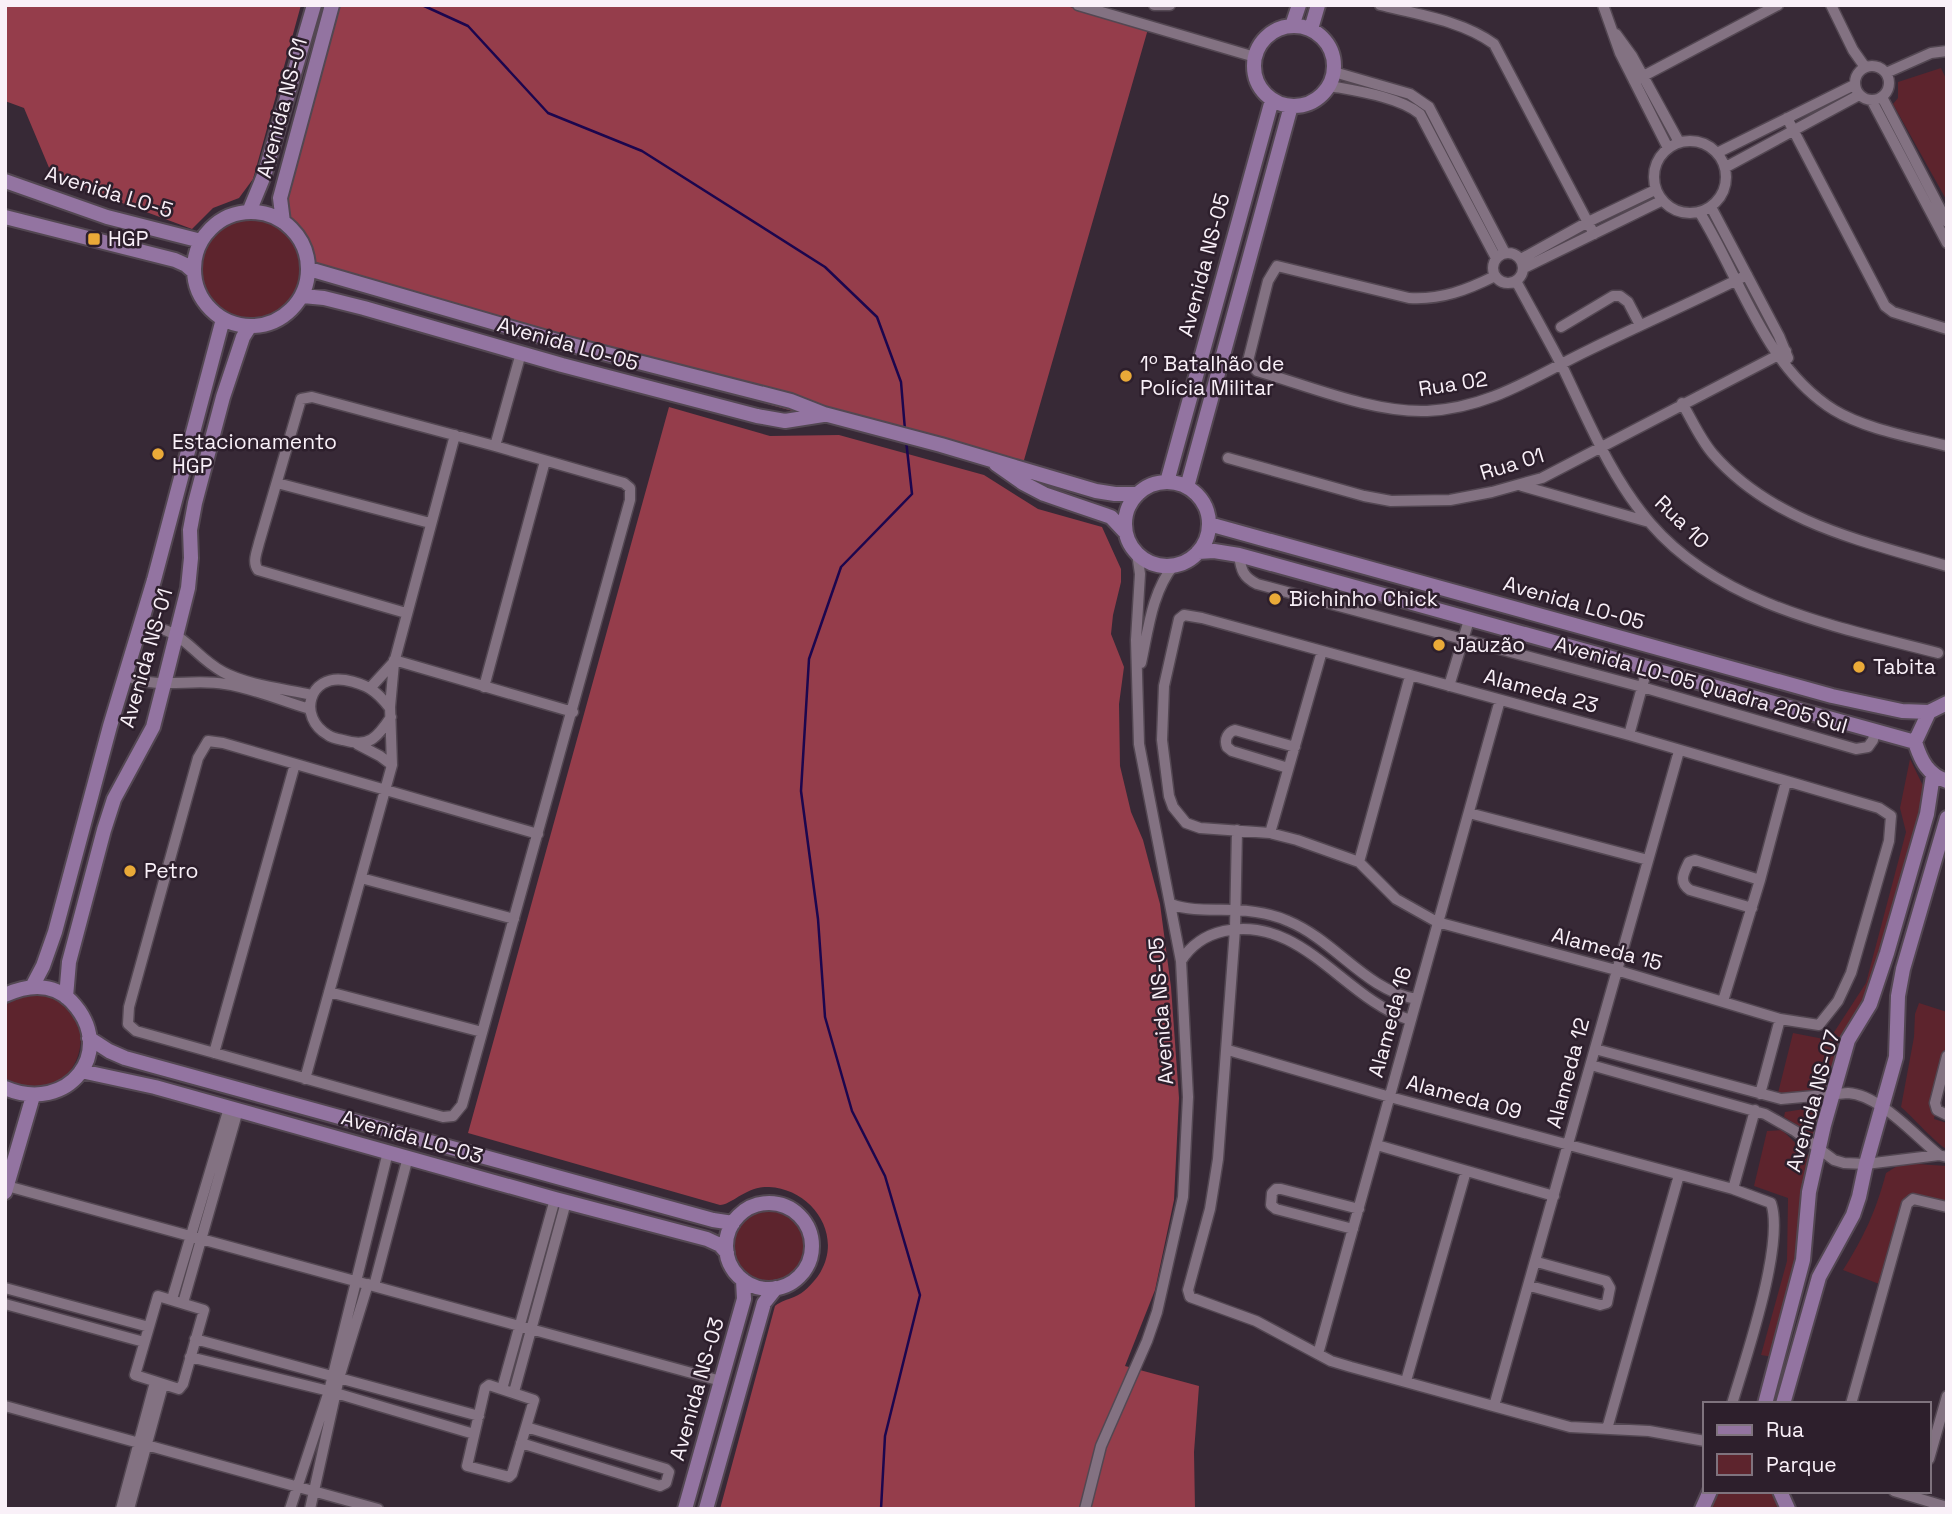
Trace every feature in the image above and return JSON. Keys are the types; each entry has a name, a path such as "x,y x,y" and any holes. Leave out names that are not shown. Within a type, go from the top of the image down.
{"street":[{"name":"Avenida NS-01","path":"249,212 265,173 314,5"},
{"name":"Avenida NS-01","path":"283,222 279,198 331,5"},
{"path":"1079,5 1255,57"},
{"path":"1293,26 1299,5"},
{"path":"1311,29 1318,5"},
{"path":"1380,5 1465,29 1483,36 1493,44 1594,234"},
{"path":"1603,5 1620,53 1679,142"},
{"path":"1639,79 1778,5"},
{"path":"1831,5 1853,50 1865,67"},
{"path":"1293,26 1311,29 1322,37 1331,48 1335,60 1332,79 1322,96 1311,104 1291,106 1272,100 1262,91 1256,80 1253,66 1262,41 1272,32 1293,26"},
{"path":"1886,73 1931,53 1947,51"},
{"path":"1856,90 1857,74 1865,67 1876,67 1886,73 1889,83 1877,99"},
{"path":"1332,79 1412,107 1420,114 1501,255"},
{"path":"1639,79 1668,148"},
{"path":"1726,167 1794,131 1856,90"},
{"path":"1717,153 1787,118 1856,90 1877,99 1907,144 1947,222"},
{"path":"1877,99 1896,149 1947,243"},
{"name":"Avenida NS-05","path":"1167,482 1272,100"},
{"name":"Avenida NS-05","path":"1187,487 1291,106"},
{"path":"1787,118 1885,306 1893,312 1947,329"},
{"path":"1679,142 1699,142 1717,153 1726,167 1726,186 1721,196 1711,207 1700,212 1681,213 1670,208 1661,201 1655,190 1654,167 1668,148 1679,142"},
{"path":"1896,149 1907,144"},
{"path":"1903,161 1913,156"},
{"name":"Avenida LO-5","path":"5,181 107,217 201,241"},
{"path":"1522,263 1512,253 1501,255 1493,268 1495,276 1503,282 1516,281 1522,263 1588,222 1655,190"},
{"path":"1522,263 1594,234 1661,201"},
{"path":"1711,207 1747,275 1782,354"},
{"path":"249,212 267,214 283,222 302,243 309,269 303,296 296,307 274,321 250,326 223,319 206,306 194,272 195,256 201,241 221,220 233,215 249,212"},
{"path":"1700,212 1792,372 1814,395 1843,414 1947,446"},
{"path":"5,217 175,260 194,272"},
{"name":"Rua 02","path":"1495,276 1458,292 1426,299 1409,298 1277,266 1268,281 1249,363 1257,371 1371,404 1428,411 1471,404 1498,397 1560,363 1747,275"},
{"name":"Avenida LO-05","path":"309,269 588,350 791,401 824,414 942,445 1108,494 1138,494"},
{"name":"Rua 10","path":"1516,281 1560,363 1600,447 1649,522 1665,539 1710,574 1750,594 1811,619 1938,653"},
{"name":"Avenida LO-05","path":"303,296 364,308 757,416 785,421 824,414"},
{"path":"1561,327 1613,296 1620,296 1628,302 1640,325"},
{"name":"Avenida NS-01","path":"32,987 55,932 223,319"},
{"name":"Avenida NS-01","path":"66,997 69,962 104,830 114,799 153,727 188,588 190,530 195,502 223,397 243,337 250,326"},
{"path":"495,446 521,353"},
{"name":"Rua 01","path":"1227,458 1364,496 1391,501 1450,500 1542,478 1782,354"},
{"path":"405,613 258,570 255,562 299,402 305,397 495,446 624,483 630,488 632,494 573,712 462,1105 453,1116 443,1117 136,1031 128,1024 127,1019 198,758 208,741 385,788 538,834"},
{"path":"1682,404 1712,452 1757,495 1809,523 1947,566"},
{"path":"305,1079 392,765 390,712 394,662 455,435"},
{"path":"484,687 545,461"},
{"name":"Avenida LO-05","path":"993,461 1009,475 1044,494 1111,517 1126,533"},
{"path":"1167,482 1187,487 1204,505 1209,524 1206,540 1198,552 1187,561 1160,565 1147,561 1137,553 1126,533 1125,519 1129,505 1151,485 1167,482"},
{"path":"277,483 430,523"},
{"path":"1521,485 1649,522"},
{"name":"Avenida LO-05","path":"1209,524 1806,690 1902,711 1929,712"},
{"name":"Avenida LO-05","path":"1198,552 1214,551 1238,555 1915,743"},
{"name":"Avenida NS-05","path":"1086,1509 1101,1447 1147,1341 1166,1279 1183,1197 1188,1097 1181,961 1147,797 1139,744 1136,640 1140,574 1137,553"},
{"name":"Avenida LO-05 Quadra 205 Sul","path":"1238,555 1242,573 1257,584 1642,687 1856,749 1868,747 1875,730"},
{"name":"Avenida NS-05","path":"1138,677 1159,591 1165,576 1174,565"},
{"name":"Alameda 23","path":"1186,823 1172,807 1161,740 1164,685 1179,619 1184,615 1193,615 1629,735 1861,802 1879,808 1891,816"},
{"path":"1449,686 1469,620"},
{"path":"141,626 151,626 176,634 212,664 233,676 312,695"},
{"path":"1270,833 1322,651"},
{"path":"394,662 573,712"},
{"path":"371,687 394,662"},
{"path":"1629,735 1647,669"},
{"path":"127,676 146,683 226,684 310,709"},
{"path":"1359,862 1410,676"},
{"path":"390,712 377,691 371,687 332,678 322,683 312,695 310,709 314,723 328,735 356,744 392,765"},
{"name":"Alameda 16","path":"1318,1354 1500,700"},
{"path":"1940,778 1923,763 1915,743 1929,712 1947,704"},
{"path":"356,744 371,741 390,712"},
{"path":"1288,768 1232,751 1227,747 1226,741 1229,734 1235,730 1294,747"},
{"name":"Alameda 12","path":"1494,1406 1679,751"},
{"path":"214,1052 295,764"},
{"name":"Avenida NS-07","path":"1766,1402 1803,1260 1809,1192 1818,1149 1848,1040 1870,1004 1940,778"},
{"path":"1723,1002 1786,782"},
{"path":"1469,813 1648,860"},
{"name":"Alameda 15","path":"1186,823 1200,828 1270,833 1359,862 1396,899 1437,922 1780,1018 1819,1025 1843,993 1851,974 1889,841 1891,816"},
{"path":"1784,1402 1819,1277 1856,1208 1896,1057 1898,996 1903,969 1947,818"},
{"path":"1237,830 1236,910 1228,1050 1216,1184 1188,1295 1193,1300 1256,1321 1318,1354 1350,1367 1570,1427 1660,1432 1703,1441"},
{"path":"1752,908 1690,890 1682,879 1688,864 1695,860 1760,880"},
{"path":"361,877 514,919"},
{"path":"1171,904 1201,910 1236,910 1289,921 1328,946 1377,985 1393,994 1416,999"},
{"path":"1181,961 1194,944 1220,932 1235,929 1265,930 1290,939 1380,1008 1410,1020"},
{"path":"5,995 20,988 55,990 82,1013 89,1029 90,1047 81,1071 61,1090 44,1096 26,1096 5,1088"},
{"path":"329,992 482,1032"},
{"path":"1760,1094 1780,1018"},
{"name":"Avenida LO-03","path":"89,1038 125,1058 700,1217 733,1223"},
{"path":"1595,1049 1787,1100 1833,1094 1858,1094 1882,1108 1943,1156"},
{"name":"Alameda 09","path":"1228,1050 1568,1146 1733,1189 1772,1204 1770,1261 1733,1402"},
{"path":"1947,1056 1935,1103 1937,1110 1947,1115"},
{"path":"1591,1065 1755,1110 1787,1125 1834,1160 1844,1163 1866,1164 1943,1156"},
{"name":"Avenida LO-03","path":"81,1071 152,1086 560,1201 707,1239 717,1243 727,1253"},
{"path":"1672,1087 1677,1072"},
{"path":"33,1096 6,1189 721,1381"},
{"path":"183,1303 197,1239 234,1109"},
{"path":"1733,1189 1755,1110"},
{"path":"1377,1145 1554,1196"},
{"path":"367,1284 388,1152"},
{"path":"290,1509 296,1485 332,1392 408,1157"},
{"path":"1406,1381 1466,1171"},
{"path":"1607,1429 1679,1175"},
{"path":"1353,1229 1276,1209 1271,1205 1272,1193 1281,1189 1359,1209"},
{"path":"1852,1402 1907,1204 1913,1199 1947,1207"},
{"path":"502,1389 560,1201"},
{"path":"514,1392 532,1331 560,1201"},
{"name":"Avenida NS-03","path":"706,1509 764,1303 776,1288 791,1282 807,1266 812,1244 805,1223 788,1208 766,1203 745,1211 733,1223"},
{"path":"733,1223 727,1239 727,1253 732,1267 743,1280 759,1287 776,1288"},
{"path":"172,1299 197,1239"},
{"path":"1530,1286 1600,1305 1607,1303 1610,1296 1611,1288 1605,1281 1536,1262"},
{"name":"Avenida NS-03","path":"685,1509 744,1299 743,1280"},
{"path":"5,1288 149,1327"},
{"path":"156,1297 183,1303 204,1310 183,1386 177,1389 135,1375 156,1297"},
{"path":"5,1304 144,1342"},
{"path":"195,1339 479,1416"},
{"path":"190,1357 332,1392 474,1434"},
{"path":"121,1509 159,1383"},
{"path":"486,1386 514,1392 534,1399 512,1474 506,1477 467,1466 486,1386"},
{"path":"310,1509 332,1392"},
{"path":"1931,1452 1947,1396"},
{"path":"5,1406 377,1509"},
{"path":"521,1443 660,1486 667,1481 669,1472 666,1469 526,1427"},
{"path":"129,1509 142,1443"},
{"path":"1702,1509 1709,1493"},
{"path":"1781,1493 1788,1509"},
{"path":"1919,1495 1947,1507"}],"green space":[{"path":"1941,68 1947,81 1947,201 1893,104 1898,98 1898,82"},
{"path":"251,220 270,224 286,234 296,250 300,269 296,288 286,304 270,314 251,318 232,314 216,304 206,288 202,269 206,250 216,234 232,224"},
{"path":"1910,759 1929,798 1883,973 1830,1091 1777,1097 1793,1033 1829,1040 1866,983 1906,832 1900,808"},
{"path":"26,995 55,999 73,1013 80,1032 79,1053 70,1072 53,1085 32,1088 5,1078 5,1005"},
{"path":"1919,1003 1947,1012 1947,1063 1934,1119 1947,1123 1947,1149 1901,1107"},
{"path":"1830,1105 1821,1140 1784,1117 1785,1112"},
{"path":"1782,1130 1815,1162 1805,1244 1779,1358 1761,1355 1787,1261 1788,1198 1754,1186 1767,1131"},
{"path":"1902,1163 1947,1166 1947,1204 1913,1196 1887,1287 1843,1270 1869,1223 1886,1173"},
{"path":"769,1209 783,1212 795,1220 803,1232 806,1246 803,1260 795,1272 783,1280 769,1283 755,1280 743,1272 735,1260 732,1246 735,1232 743,1220 755,1212"},
{"path":"1716,1493 1774,1493 1782,1509 1708,1509"}],"shaded area":[{"path":"5,5 301,5 253,179 239,198 213,208 192,229 98,194 50,170 24,108 5,101"},
{"path":"332,5 1063,5 1148,29 1020,474 332,283 309,269 302,242 283,222 280,198"},
{"path":"669,407 770,436 839,435 984,475 1038,509 1102,527 1121,569 1111,634 1124,667 1119,704 1120,766 1131,812 1143,840 1160,904 1171,987 1179,1098 1174,1200 1155,1290 1125,1366 1199,1386 1194,1452 1195,1509 720,1509 775,1306 808,1288 825,1261 828,1246 826,1231 820,1218 799,1196 785,1190 761,1187 720,1205 468,1133"}],"waterway":[{"path":"422,5 468,26 548,113 642,151 825,267 877,317 901,382 905,430"},
{"path":"881,1509 885,1436 920,1295 885,1176 852,1111 825,1017 818,919 801,791 809,659 841,567 912,494 906,440"}],"place":[{"name":"HGP","path":"94,239"},
{"name":"1º Batalhão de Polícia Militar","path":"1126,376"},
{"name":"Estacionamento HGP","path":"158,454"},
{"name":"Bichinho Chick","path":"1275,599"},
{"name":"Jauzão","path":"1439,645"},
{"name":"Tabita","path":"1859,667"},
{"name":"Petro","path":"130,871"}]}
